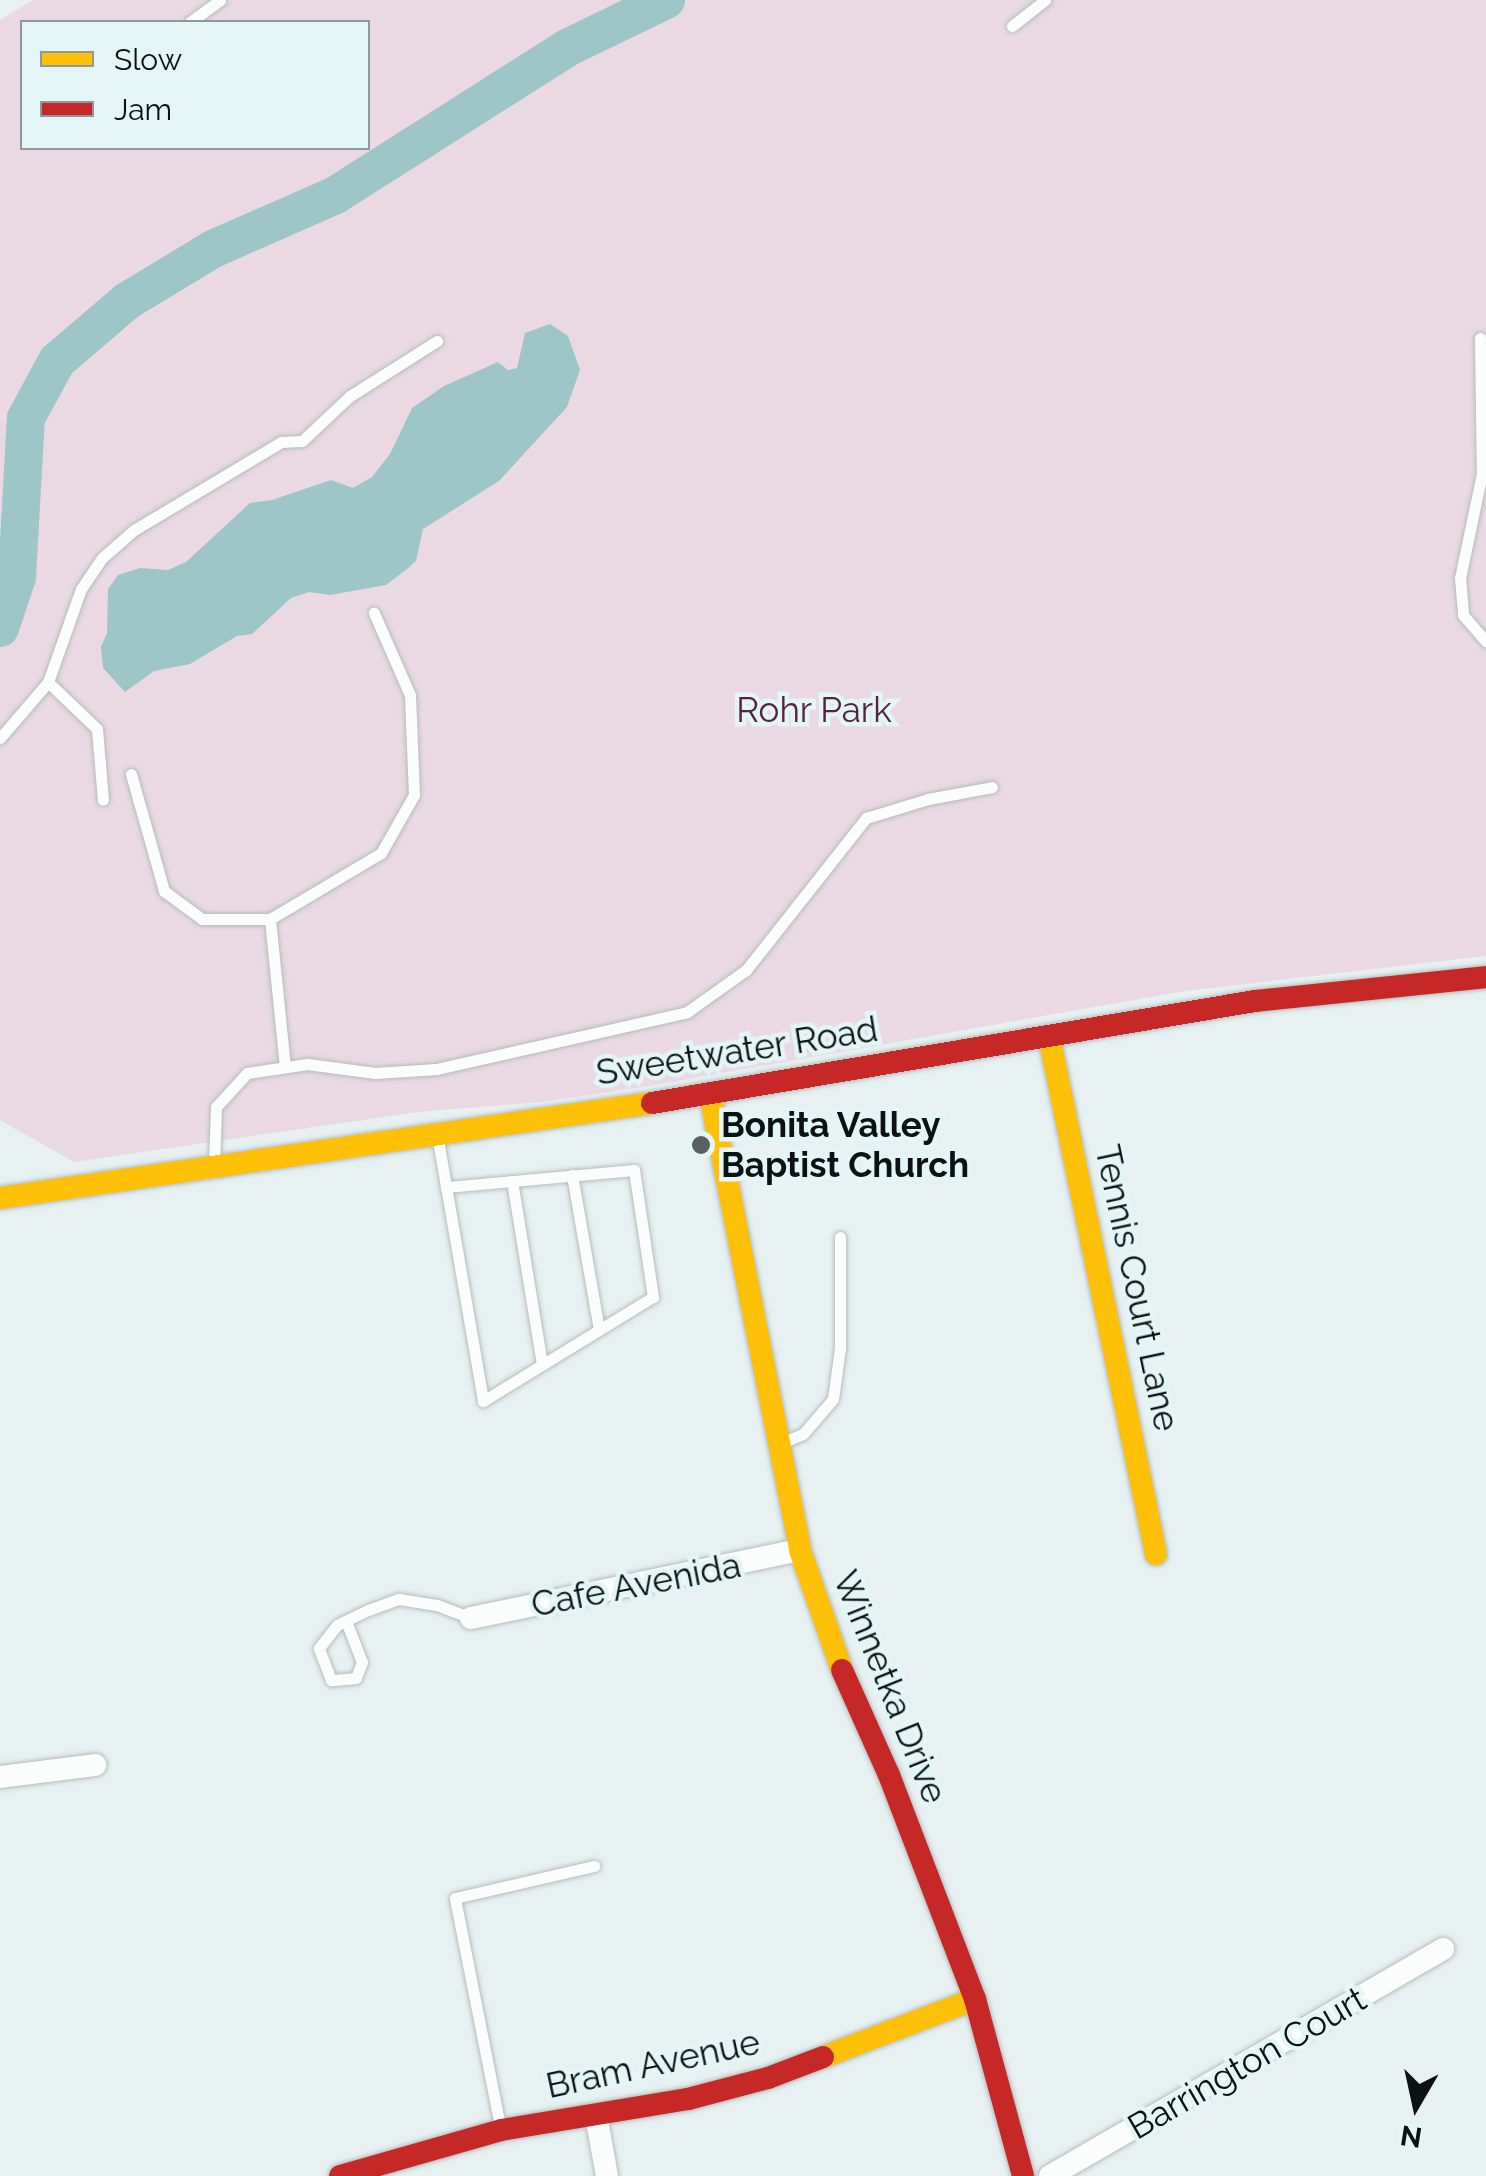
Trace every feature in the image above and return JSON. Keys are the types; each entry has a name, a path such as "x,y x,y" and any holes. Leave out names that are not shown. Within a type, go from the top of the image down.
{"street":[{"name":"Sweetwater Road","path":"0,1198 710,1094 1255,1001 1486,977"},
{"name":"Tennis Court Lane","path":"1049,1036 1156,1554"},
{"name":"Winnetka Drive","path":"710,1094 800,1550 826,1634 889,1775 975,1999 1023,2176"},
{"name":"Cafe Avenida","path":"470,1618 800,1550"},
{"path":"0,1777 95,1765"},
{"name":"Barrington Court","path":"1050,2176 1443,1949"},
{"name":"Bram Avenue","path":"340,2176 501,2130 688,2099 768,2078 975,1999"},
{"path":"596,2114 607,2176"}],"lane":[{"path":"193,20 220,0"},
{"path":"1012,26 1045,0"},
{"path":"1480,338 1482,473 1460,578 1464,614 1486,641"},
{"path":"0,738 48,682 81,588 102,558 134,530 281,442 302,441 350,396 437,341"},
{"path":"131,774 164,891 202,919 270,919 381,853 414,794 410,695 374,613"},
{"path":"48,682 97,729 102,800"},
{"path":"214,1165 216,1106 246,1073 307,1064 375,1074 438,1069 687,1012 746,970 866,818 928,798 992,787"},
{"path":"270,919 285,1067"},
{"path":"437,1134 446,1187 484,1401 654,1296 634,1170 446,1187"},
{"path":"572,1176 599,1330"},
{"path":"512,1181 542,1366"},
{"path":"780,1444 804,1434 833,1400 840,1348 840,1238"},
{"path":"346,1621 362,1662 356,1678 331,1680 319,1648 337,1625 346,1621 399,1599 437,1605 470,1618"},
{"path":"501,2130 454,1898 594,1866"}],"green space":[{"name":"Rohr Park","path":"33,0 1486,0 1486,956 1185,991 643,1087 542,1102 418,1112 74,1162 0,1120 0,20"}],"water":[{"path":"550,324 568,336 580,370 567,407 499,481 423,529 416,561 407,569 386,585 330,595 309,592 291,598 252,634 237,636 190,664 154,671 125,692 103,668 101,647 107,633 108,589 118,575 140,568 168,570 186,562 250,503 272,500 331,480 353,488 372,477 390,454 412,408 444,386 498,362 508,370 517,368 525,333"}],"waterway":[{"path":"0,628 17,577 26,418 57,361 127,301 213,249 334,196 569,47 666,0"}],"traffic: slow":[{"path":"1049,1036 1156,1554"},
{"path":"710,1094 800,1550 842,1670"},
{"path":"0,1198 652,1103"},
{"path":"823,2057 975,1999"}],"traffic: jam":[{"path":"652,1103 1255,1001 1486,977"},
{"path":"842,1670 889,1775 975,1999 1023,2176"},
{"path":"340,2176 501,2130 688,2099 768,2078 823,2057"}],"place":[{"name":"Bonita Valley Baptist Church","path":"701,1145"}]}
